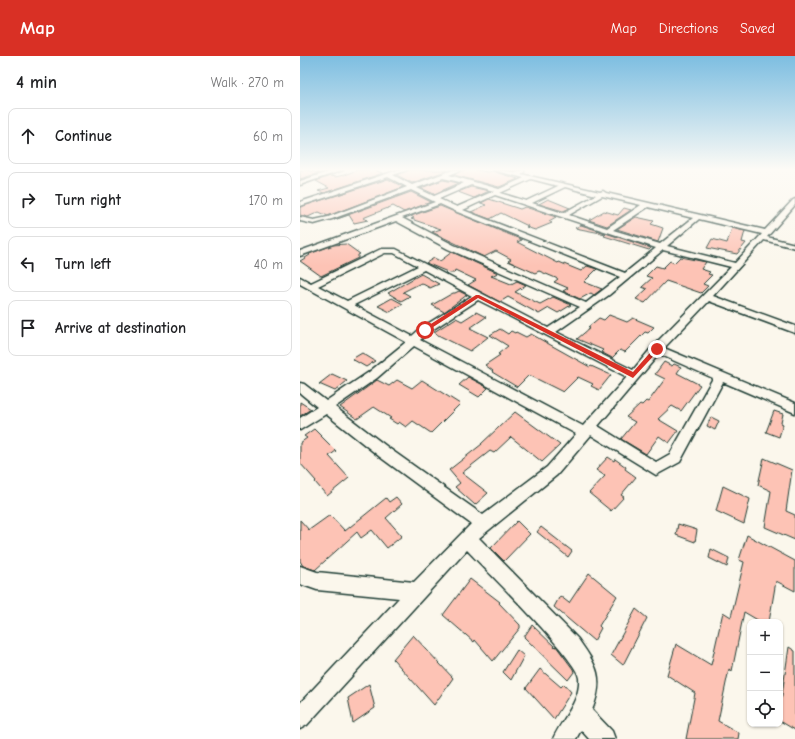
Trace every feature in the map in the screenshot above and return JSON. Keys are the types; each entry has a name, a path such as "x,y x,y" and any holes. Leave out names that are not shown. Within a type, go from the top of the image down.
{"street":[{"path":"300,219 314,222 376,202"},
{"path":"300,254 398,219 435,202"},
{"path":"439,202 626,276"},
{"path":"457,210 475,202"},
{"path":"521,202 662,247 737,266"},
{"path":"526,204 530,202"},
{"path":"563,216 588,202"},
{"path":"639,202 699,216 765,235 795,246"},
{"path":"300,718 467,538 552,471 622,391 633,375 765,235 786,216 794,202"},
{"path":"608,230 648,204"},
{"path":"549,332 606,293 699,216"},
{"path":"398,219 450,247 586,306"},
{"path":"311,286 384,252 396,251 478,296 633,375"},
{"path":"347,305 425,266"},
{"path":"300,280 413,341 588,431 656,469 675,458 720,376"},
{"path":"300,425 373,375 425,330 478,296"},
{"path":"707,297 795,330"},
{"path":"657,349 795,408"},
{"path":"300,387 326,408 483,524"},
{"path":"467,538 570,646 584,664 589,678 587,695 564,739"},
{"path":"300,575 317,581 417,591"},
{"path":"579,712 604,739"}],"building":[{"path":"316,202 365,202 328,216 319,212 308,217 300,215 300,207"},
{"path":"384,202 431,202 404,212 393,206 363,218 368,220 354,223 349,215 334,220"},
{"path":"498,202 520,209 525,207 556,217 549,221 552,223 535,230 526,227 528,226 501,213 490,219 471,212 486,205 481,203"},
{"path":"543,202 555,202 570,208 563,211 539,204"},
{"path":"440,206 520,239 522,240 517,242 558,263 559,262 581,271 587,266 597,269 584,282 602,289 594,295 591,293 580,299 563,291 568,288 554,282 558,279 539,271 535,273 508,261 511,259 496,251 484,257 432,232 441,229 411,219 414,218 411,216"},
{"path":"624,208 631,210 607,226 589,220 604,211 618,215"},
{"path":"636,217 654,221 651,224 663,228 658,242 617,229"},
{"path":"581,225 651,248 649,250 604,236 606,234 575,228"},
{"path":"732,228 745,231 742,242 746,243 737,254 707,248 712,239 727,243"},
{"path":"346,244 360,254 358,255 358,258 321,276 300,261 310,255 309,254 333,245"},
{"path":"452,252 498,273 491,276 511,284 517,281 526,285 515,292 540,304 553,297 571,305 558,313 549,308 539,314 508,297 500,302 468,285 476,280 455,270 454,273 450,273 426,263 434,258 440,261"},
{"path":"680,257 706,262 701,269 710,272 708,274 712,275 703,284 708,286 701,293 666,281 645,303 636,299 647,289 642,287 652,278 646,276 656,266 663,268 670,261 674,263"},
{"path":"421,274 439,284 430,288 421,283 403,292 410,296 401,301 388,293"},
{"path":"459,291 467,295 444,312 432,305 453,293"},
{"path":"392,298 403,304 390,312 378,306"},
{"path":"476,312 486,317 470,328 488,337 470,351 434,332 456,318 462,321"},
{"path":"609,315 627,322 633,318 654,327 648,333 645,332 625,352 620,350 612,358 601,352 603,350 577,339 599,318 604,320"},
{"path":"500,329 508,334 511,331 526,337 531,334 590,367 591,366 611,375 599,390 591,386 593,384 578,377 563,392 529,375 517,387 492,372 493,371 485,365 500,355 498,354 508,346 490,335"},
{"path":"362,353 375,361 366,367 352,359"},
{"path":"664,362 672,366 674,364 681,367 677,373 700,385 681,411 672,406 658,419 678,431 669,443 659,436 646,454 621,439 635,422 626,417 640,404 642,405 646,401 648,402 665,379 655,374"},
{"path":"332,374 347,381 335,391 319,384"},
{"path":"468,377 488,388 479,397 459,385"},
{"path":"377,380 389,386 397,380 412,388 422,380 460,404 431,433 413,421 406,427 399,422 397,424 389,419 391,418 374,407 357,419 340,407"},
{"path":"300,402 311,409 300,416"},
{"path":"774,411 783,414 781,423 783,424 779,437 766,432"},
{"path":"515,412 560,445 542,462 511,437 494,453 490,451 462,473 488,493 475,505 455,487 460,483 449,470 482,444"},
{"path":"711,417 719,421 715,430 707,426"},
{"path":"314,429 336,451 329,456 349,478 327,496 300,463 300,443 307,438 304,436"},
{"path":"608,457 614,461 615,459 636,477 621,495 624,497 611,511 589,493 605,476 596,470"},
{"path":"764,458 792,470 786,511 795,515 795,540 765,527 771,491 758,485"},
{"path":"723,486 750,499 744,524 716,511"},
{"path":"396,497 402,504 386,518 402,536 387,548 372,530 361,538 357,532 315,570 303,566 300,561 300,520 309,530 330,515 345,531 386,498 389,502"},
{"path":"517,521 530,534 504,561 491,548"},
{"path":"678,524 697,530 695,542 676,535"},
{"path":"541,527 572,551 568,557 537,532"},
{"path":"747,535 795,561 795,591 776,581 770,619 756,619 744,612 732,671 729,669 718,721 739,733 738,739 686,739 695,693 667,675 676,644 711,665 723,612 731,617 744,562 739,560"},
{"path":"711,549 729,558 727,567 709,558"},
{"path":"589,573 617,596 599,626 601,628 594,641 554,607 560,596 569,603"},
{"path":"470,579 500,602 499,603 520,625 520,628 493,661 475,640 474,642 443,615"},
{"path":"636,609 647,618 623,665 611,655"},
{"path":"532,625 555,647 556,646 573,669 574,672 568,680 524,637"},
{"path":"413,635 453,678 434,705 393,659"},
{"path":"789,647 795,651 795,730 783,723 783,688"},
{"path":"517,650 524,656 511,680 503,672"},
{"path":"540,669 561,687 564,684 571,692 554,719 526,688"},
{"path":"369,684 375,708 353,723 348,698"}],"route":[{"path":"425,330 478,296 633,375 657,349"}]}
